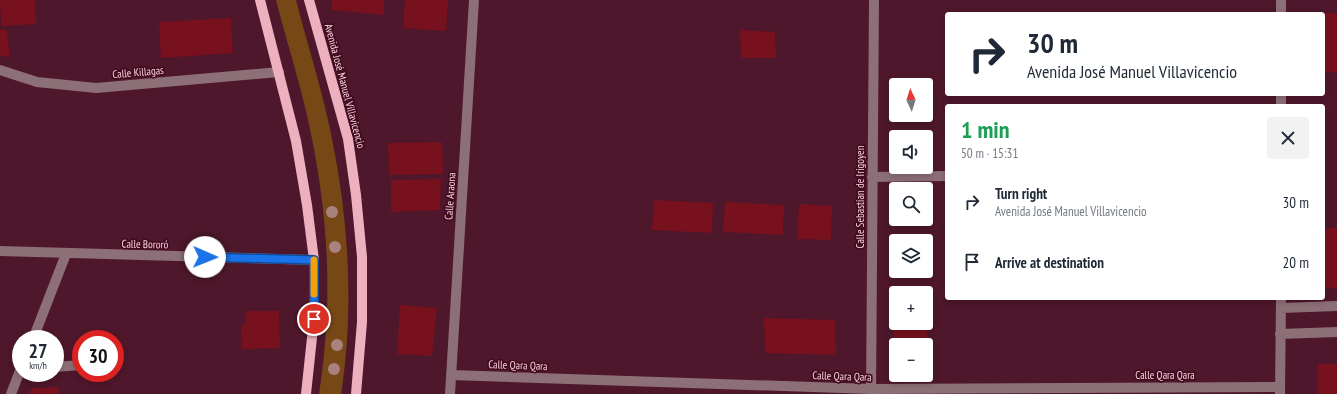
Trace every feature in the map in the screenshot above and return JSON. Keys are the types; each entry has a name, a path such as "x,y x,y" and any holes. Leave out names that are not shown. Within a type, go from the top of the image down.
{"main road":[{"path":"260,0 296,141 307,205 314,260 314,319 306,394"},
{"name":"Avenida José Manuel Villavicencio","path":"309,0 348,138 356,195 362,257 362,322 356,394"}],"street":[{"name":"Calle Araona","path":"450,394 474,0"},
{"name":"Calle Sebastian de Irigoyen","path":"871,392 874,0"},
{"path":"1281,0 1281,12"},
{"name":"Calle Killagas","path":"0,70 37,82 96,88 279,72"},
{"path":"872,177 945,176"},
{"name":"Calle Bororó","path":"0,251 314,260"},
{"path":"36,330 66,254"},
{"path":"1280,390 1281,303 1337,306"},
{"path":"1280,334 1337,332"},
{"name":"Calle Qara Qara","path":"451,375 871,392 1280,390"},
{"path":"11,394 16,382"}],"shaded area":[{"path":"276,0 296,0 316,71 333,144 343,206 348,269 347,332 341,394 319,394 326,327 327,261 325,229 310,129"}],"building":[{"path":"0,0 35,0 36,24 1,26"},
{"path":"332,0 384,0 384,15 332,10"},
{"path":"405,0 448,0 446,31 403,28"},
{"path":"1325,13 1337,13 1337,72 1325,73"},
{"path":"231,18 233,53 161,58 159,22"},
{"path":"0,29 7,30 10,58 0,55"},
{"path":"740,30 775,32 776,58 741,58"},
{"path":"442,142 443,174 389,175 388,143"},
{"path":"441,179 440,210 391,212 391,180"},
{"path":"654,200 713,203 712,233 652,230"},
{"path":"725,202 784,205 783,235 723,232"},
{"path":"799,204 832,206 831,240 797,239"},
{"path":"1325,228 1337,228 1337,288 1325,287"},
{"path":"400,305 437,308 432,356 397,354"},
{"path":"246,311 279,311 280,348 242,349 241,325 246,325"},
{"path":"764,318 835,320 836,355 765,353"},
{"path":"893,330 927,330 927,338 893,338"},
{"path":"1318,364 1337,364 1337,394 1318,394"},
{"path":"59,387 58,394 29,394 32,388"}],"slow traffic":[{"path":"314,260 314,294"}],"route":[{"path":"205,257 314,260 314,319"}]}
